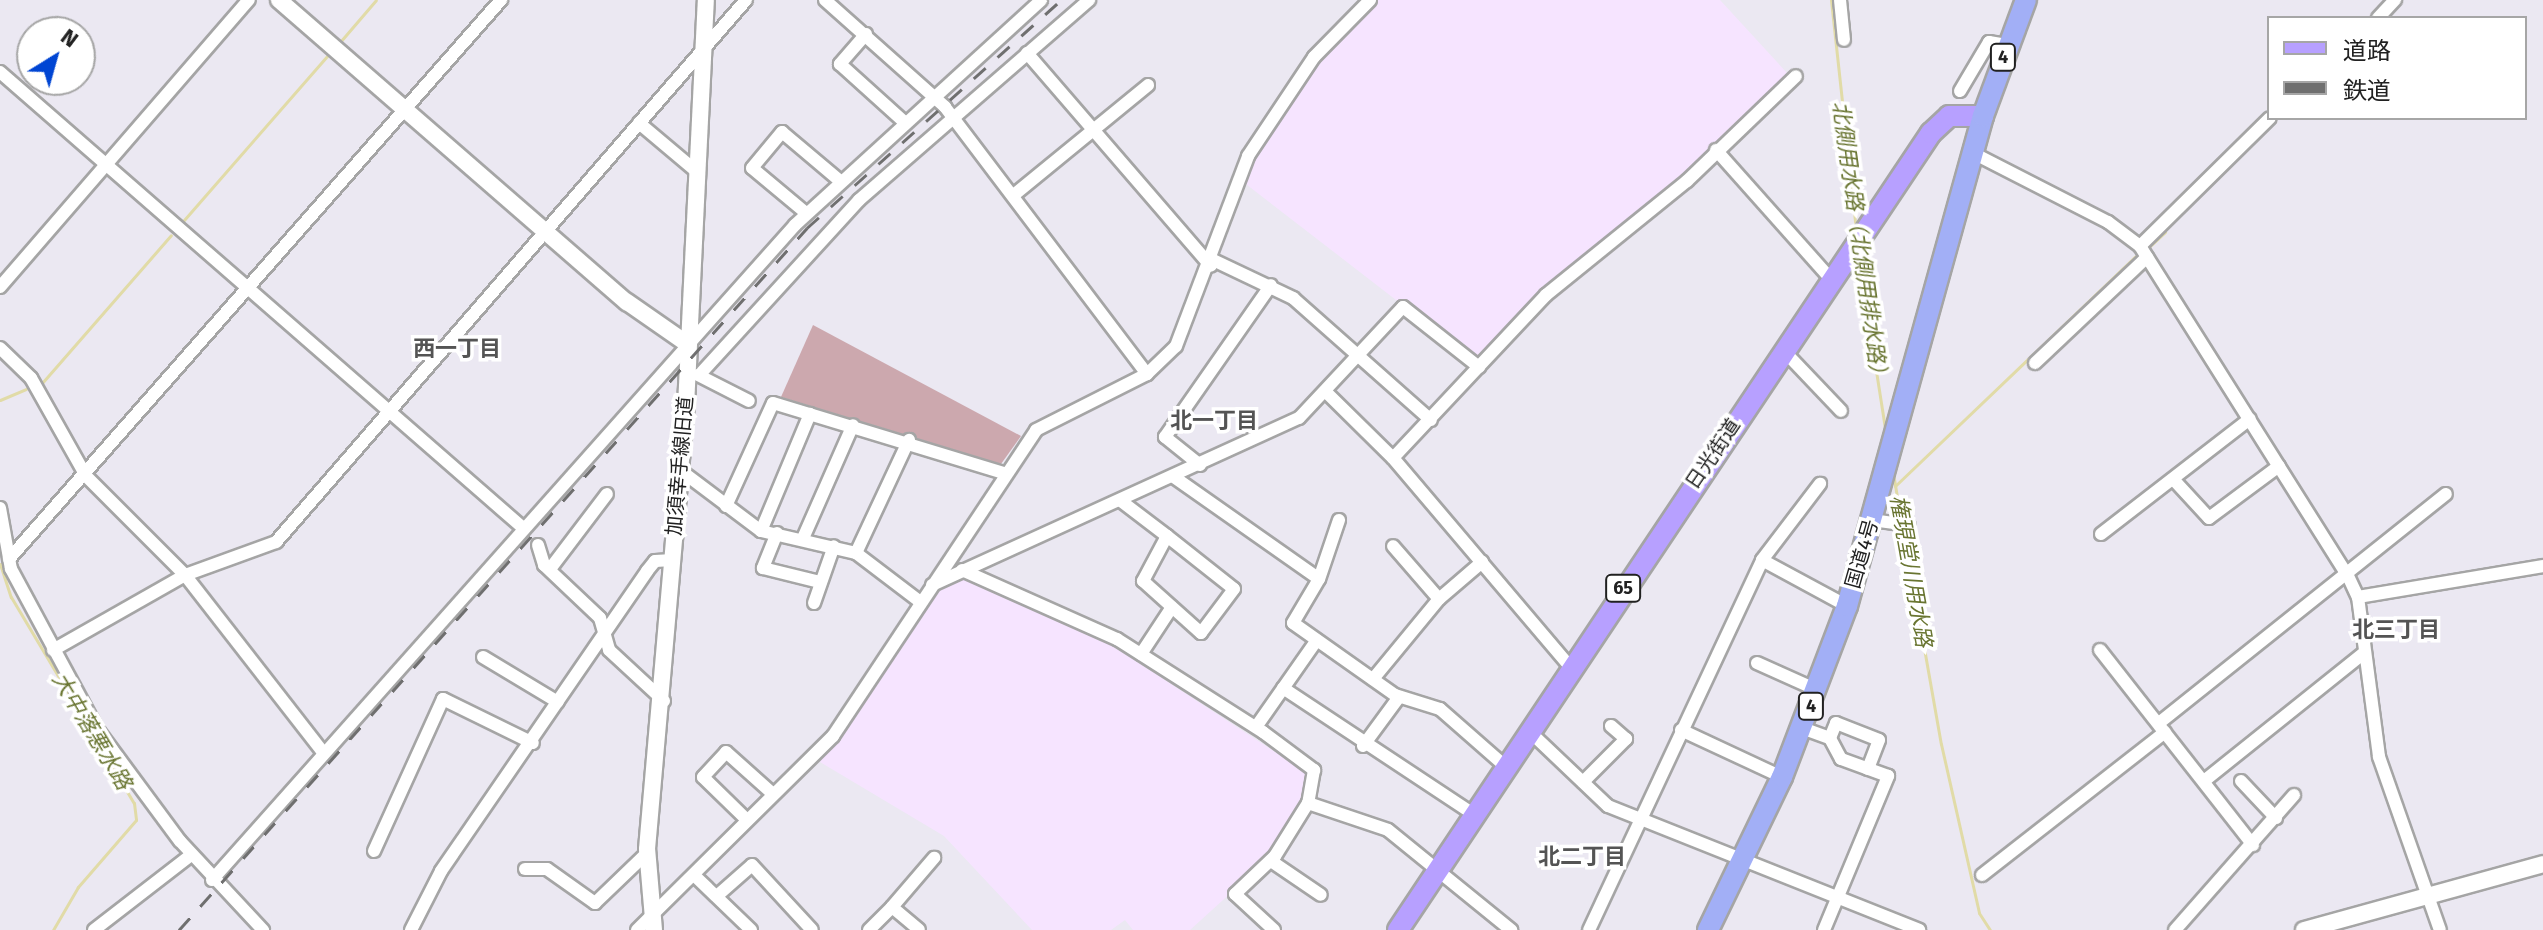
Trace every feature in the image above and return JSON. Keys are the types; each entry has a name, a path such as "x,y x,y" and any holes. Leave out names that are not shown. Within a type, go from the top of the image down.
{"highway":[{"name":"4","path":"1983,116 2026,0"},
{"name":"国道4号","path":"1708,930 1782,777 1847,606 1983,116"}],"main road":[{"name":"日光街道","path":"1398,930 1570,667 1940,123 1954,115 1983,116"}],"street":[{"path":"0,287 249,0"},
{"path":"279,0 546,230 686,343"},
{"path":"5,554 86,476 501,0"},
{"name":"加須幸手線旧道","path":"651,923 647,853 664,701 687,382 686,343 706,0"},
{"path":"53,650 185,575 276,542 746,0"},
{"path":"825,0 931,93 951,115 1015,194 1147,374"},
{"path":"212,880 686,343 806,213 931,93 1041,0"},
{"path":"687,382 702,372 859,200 951,115 1089,0"},
{"path":"637,930 651,923 697,878 746,819 833,736 918,600 1036,430 1147,374 1176,346 1212,263 1248,156 1314,57 1370,0"},
{"path":"1840,0 1844,40"},
{"path":"2380,16 2395,0"},
{"path":"866,34 840,64 902,120"},
{"path":"1960,91 1989,42 2007,45"},
{"path":"1027,53 1092,132 1212,263 1271,285 1361,356 1431,420"},
{"path":"0,72 523,528"},
{"path":"1393,458 1546,295 1716,150 1796,76"},
{"path":"1015,194 1148,85"},
{"path":"2035,363 2268,120"},
{"path":"639,123 696,171"},
{"path":"806,213 752,168 782,132 839,180"},
{"path":"1716,150 1831,279"},
{"path":"1973,153 2108,222 2144,252 2348,576 2358,597 2379,757 2440,930"},
{"path":"1200,465 1165,437 1271,285"},
{"path":"929,586 1299,418 1328,394 1403,307 1479,367"},
{"path":"0,348 31,378 86,476 185,575 323,752"},
{"path":"1783,350 1841,411"},
{"path":"702,372 749,401"},
{"path":"1328,394 1393,458 1570,667"},
{"path":"726,506 773,403 909,440 1004,473"},
{"path":"761,531 810,414"},
{"path":"2101,534 2250,419"},
{"path":"804,536 853,425"},
{"path":"856,553 909,440"},
{"path":"2173,479 2209,518 2279,466"},
{"path":"680,470 761,531 804,536 856,553 918,600"},
{"path":"1174,477 1319,579"},
{"path":"1589,930 1762,560 1820,484"},
{"path":"550,569 607,494"},
{"path":"1982,875 2446,494"},
{"path":"1121,501 1167,536 1234,589 1201,633 1143,581 1167,536"},
{"path":"0,508 5,554 53,650 137,788 212,880 263,930"},
{"path":"1339,520 1319,579 1293,623 1399,697 1440,709 1506,767"},
{"path":"1872,520 1909,525"},
{"path":"777,533 763,568 820,582"},
{"path":"538,545 550,569 593,608 603,640 664,701"},
{"path":"814,603 834,546"},
{"path":"1393,546 1439,599"},
{"path":"411,930 441,871 533,743 655,561 673,560"},
{"path":"1762,560 1847,606"},
{"path":"1373,679 1439,599 1482,562"},
{"path":"2358,597 2543,566"},
{"path":"962,570 1141,654 1256,727 1314,770 1308,803 1271,861 1235,894 1274,930"},
{"path":"1141,654 1172,607"},
{"path":"1256,727 1317,640"},
{"path":"2100,650 2253,845"},
{"path":"2204,781 2365,652"},
{"path":"483,657 558,702"},
{"path":"1757,663 1817,690"},
{"path":"1283,688 1363,746 1475,815"},
{"path":"1363,746 1399,697"},
{"path":"374,851 443,699 533,743"},
{"path":"1830,738 1836,723 1879,740 1868,769"},
{"path":"1583,782 1626,739 1611,726"},
{"path":"1802,728 1830,738 1841,759 1888,776 1824,930"},
{"path":"1681,730 1782,777"},
{"path":"1529,731 1608,806 1919,930"},
{"path":"746,819 703,777 726,752 773,794"},
{"path":"2241,781 2276,818"},
{"path":"2175,930 2294,795"},
{"path":"1308,803 1388,830 1511,930"},
{"path":"525,869 547,869 595,903 647,853"},
{"path":"94,930 191,855"},
{"path":"869,930 934,858"},
{"path":"1271,861 1321,895"},
{"path":"2304,930 2427,900 2543,864"},
{"path":"718,895 752,865 812,930"},
{"path":"697,878 751,930"},
{"path":"892,907 919,930"}],"shaded area":[{"path":"1377,0 1720,0 1787,73 1687,174 1545,289 1475,361 1242,181 1312,71"},
{"path":"813,325 1021,436 1001,464 781,397"},
{"path":"961,578 1102,639 1307,773 1302,799 1256,870 1190,930 1133,930 1125,920 1111,930 1032,930 944,836 820,762 932,592"}],"waterway":[{"path":"340,42 376,0"},
{"name":"北側用水路（北側用排水路）","path":"1831,0 1856,229"},
{"path":"184,220 327,56"},
{"name":"権現堂川用水路","path":"2149,247 2165,232"},
{"path":"42,383 171,235"},
{"name":"北側用水路（北側用排水路）","path":"1858,256 1886,434"},
{"name":"権現堂川用水路","path":"1895,486 2135,257"},
{"path":"0,400 26,389"},
{"name":"権現堂川用水路","path":"1893,473 1901,521"},
{"name":"権現堂川用水路","path":"1903,529 1941,744 1979,913 1990,930"},
{"name":"大中落悪水路","path":"0,564 11,597 134,803 136,820 78,887 53,930"}],"railway":[{"path":"179,930 807,228 1061,0"}],"district":[{"name":"西一丁目","path":"457,349"},
{"name":"北一丁目","path":"1214,421"},
{"name":"北三丁目","path":"2396,630"},
{"name":"北二丁目","path":"1582,857"}]}
